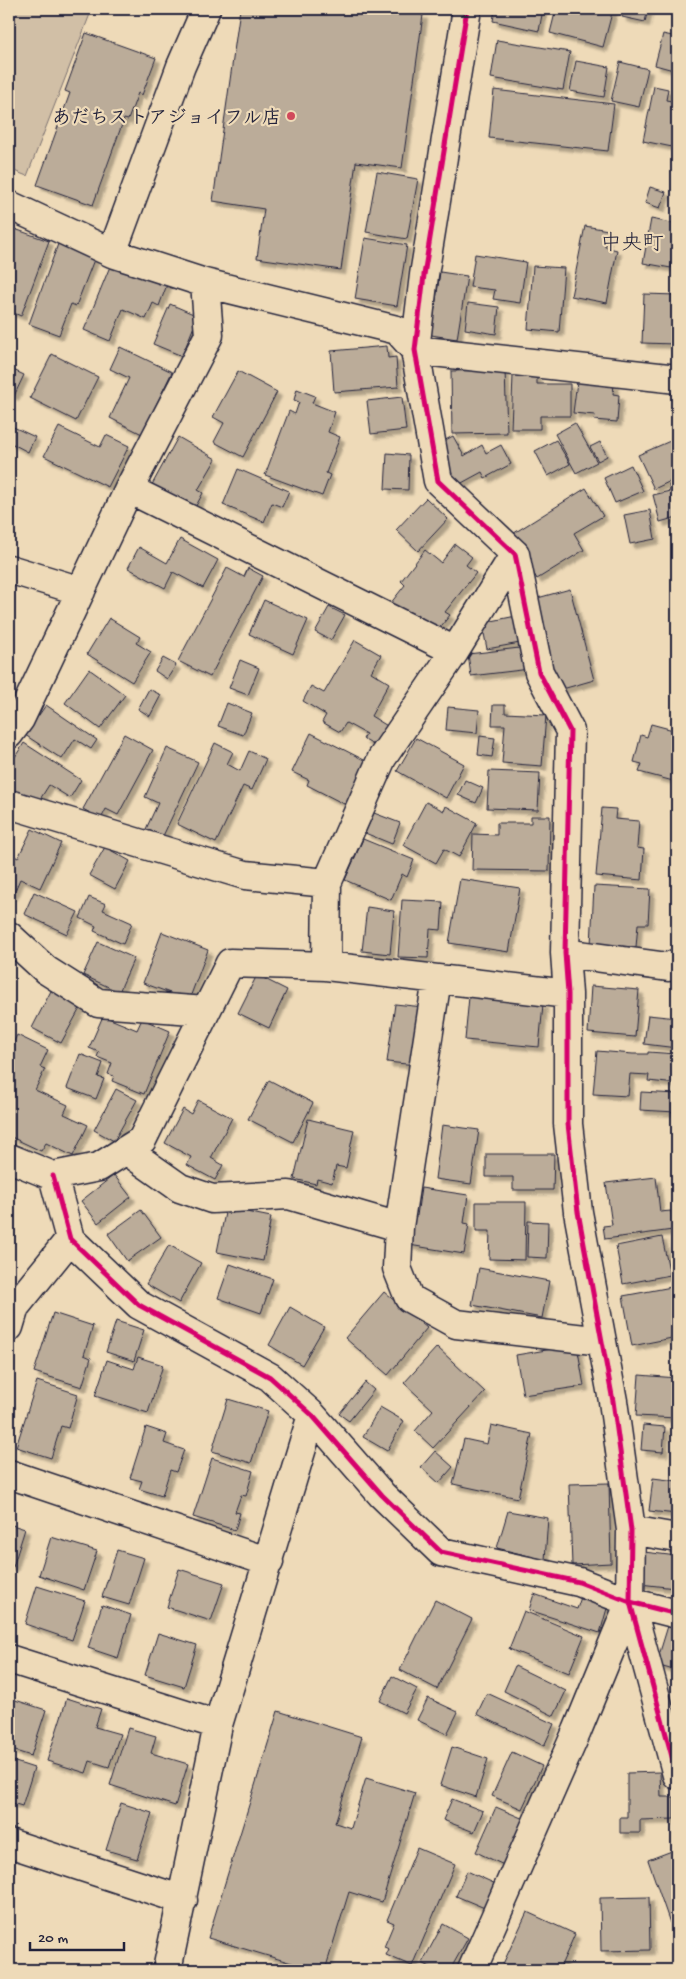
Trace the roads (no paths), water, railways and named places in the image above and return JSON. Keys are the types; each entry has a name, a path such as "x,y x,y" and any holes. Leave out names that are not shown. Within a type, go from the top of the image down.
{"street":[{"path":"112,253 181,66 206,9"},
{"path":"467,9 424,275 415,350 438,481 515,554 539,672 570,731 565,953 568,994 568,1124 578,1212 613,1401 631,1530 630,1602 677,1775"},
{"path":"9,205 112,253 204,283 397,330 415,350 677,380"},
{"path":"9,734 20,719 130,488 209,335 204,283"},
{"path":"130,488 455,651"},
{"path":"326,966 327,884 382,758 455,651 515,554"},
{"path":"9,569 81,591"},
{"path":"9,804 245,874 327,884"},
{"path":"9,936 46,970 98,1003 206,1011"},
{"path":"565,953 668,967 677,963"},
{"path":"9,1158 53,1176 99,1167 142,1140 230,963 326,966 568,994"},
{"path":"437,979 399,1227 397,1268 409,1298 456,1324 602,1341"},
{"path":"126,1150 180,1188 212,1200 289,1195 399,1227"},
{"path":"53,1176 70,1239 139,1305 270,1377 312,1415 382,1496 441,1552 579,1582 630,1602 677,1614"},
{"path":"11,1313 70,1239"},
{"path":"167,1970 218,1725 269,1562 312,1415"},
{"path":"9,1474 269,1562"},
{"path":"631,1530 677,1538"},
{"path":"472,1970 577,1730 630,1602"},
{"path":"9,1660 218,1725"},
{"path":"9,1843 183,1900"}],"place":[{"name":"あだちストアジョイフル店","path":"291,116"}],"district":[{"name":"中央町","path":"632,242"}]}
